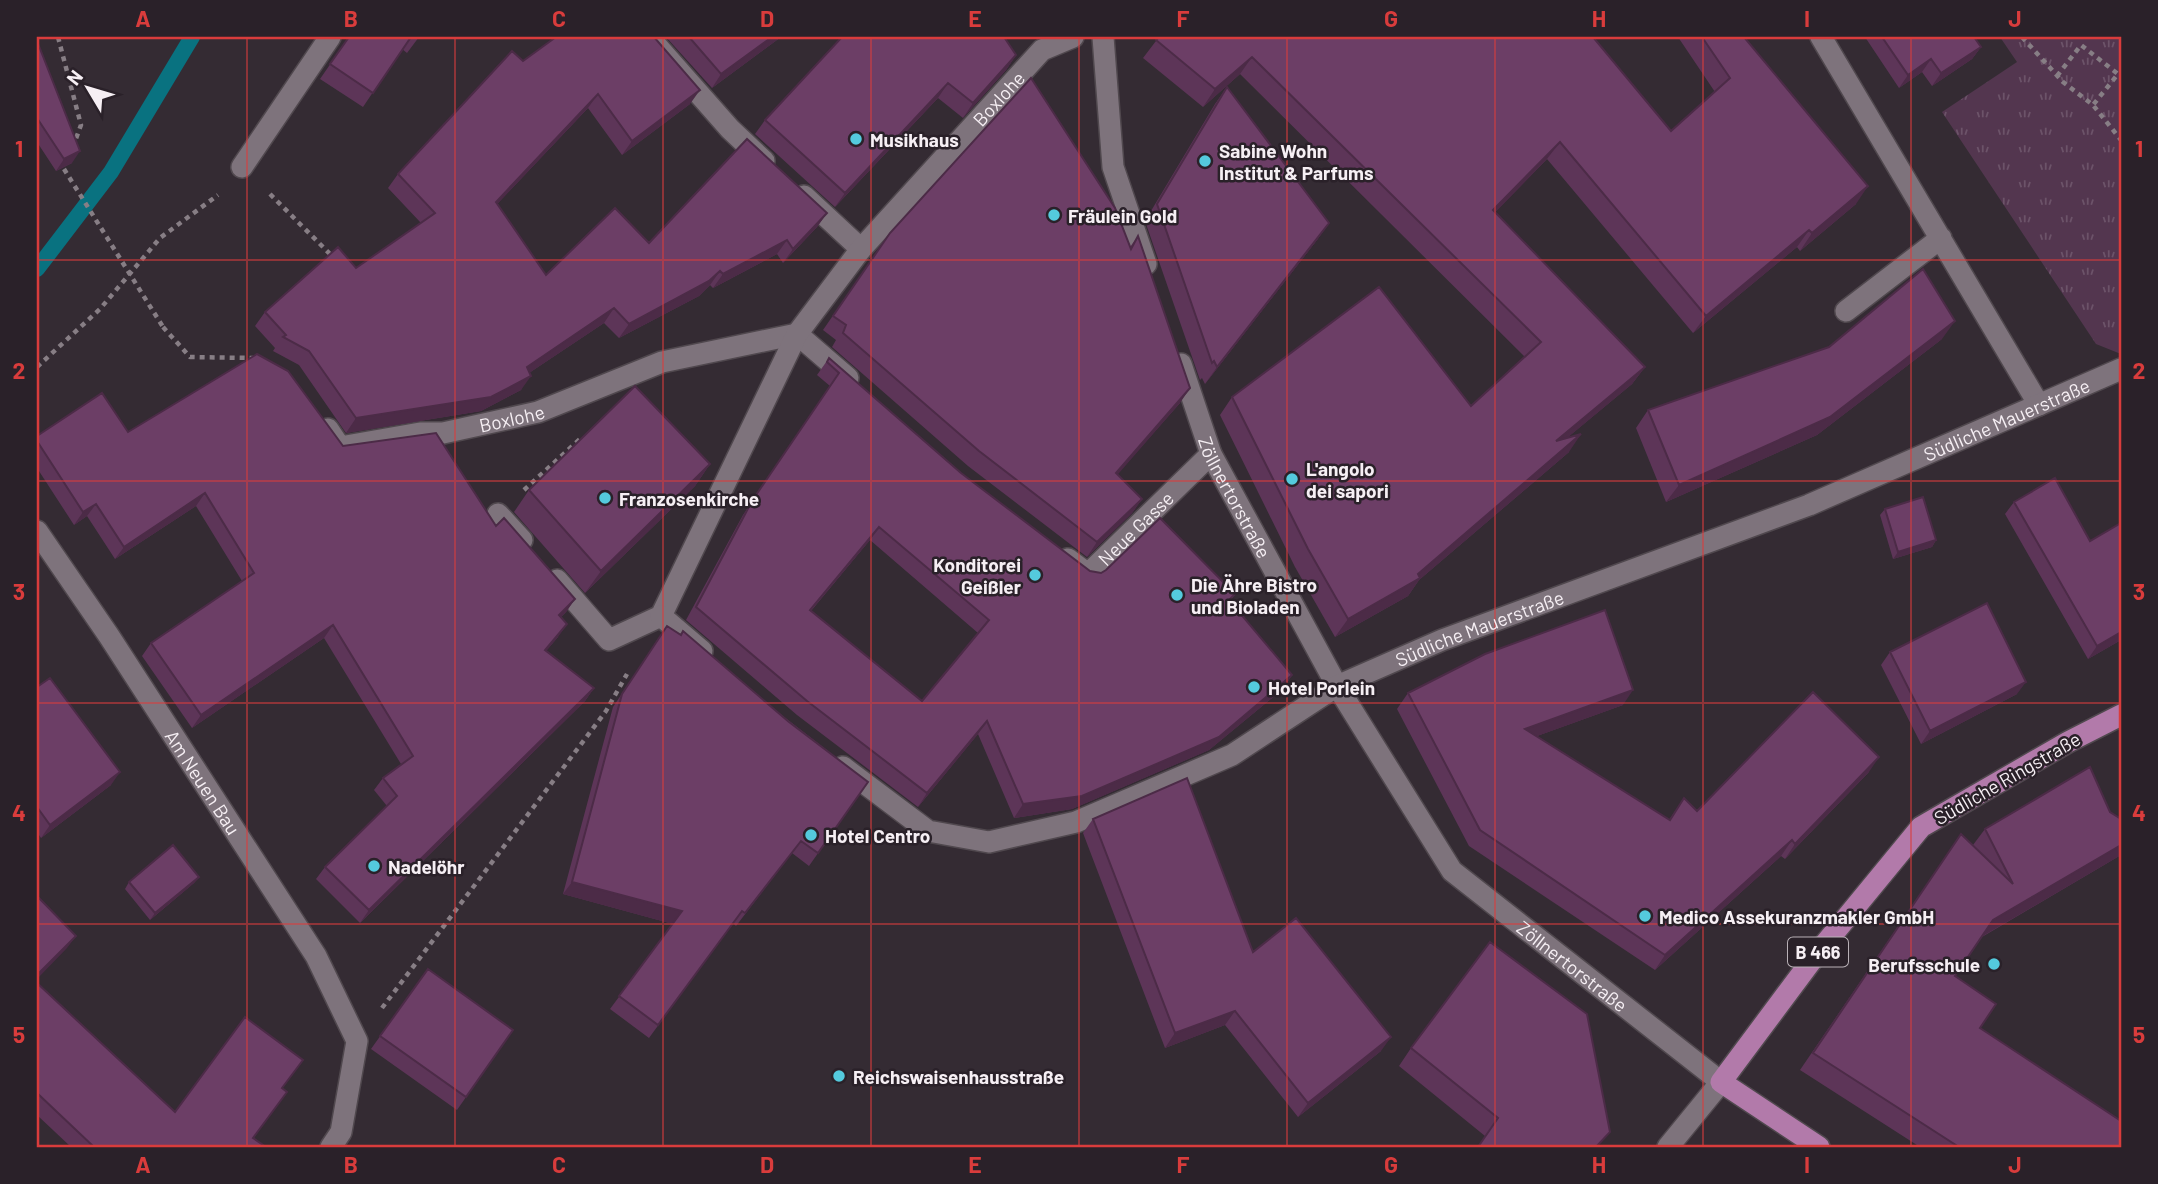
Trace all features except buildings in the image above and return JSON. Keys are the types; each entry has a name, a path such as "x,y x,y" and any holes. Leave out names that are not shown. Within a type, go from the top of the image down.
{"main road":[{"name":"Südliche Ringstraße","path":"1721,1082 1815,956 1921,827 2068,742 2121,715"},
{"path":"1721,1082 1819,1147"}],"street":[{"path":"242,167 330,37"},
{"path":"649,37 730,129 861,249"},
{"name":"Boxlohe","path":"661,616 797,334 861,249 1042,50 1073,37"},
{"path":"1103,37 1113,167 1153,284"},
{"path":"1821,37 2039,405"},
{"path":"1846,311 1941,239"},
{"path":"797,334 868,396"},
{"name":"Boxlohe","path":"318,415 340,447 420,433 443,433 538,412 662,362 797,334"},
{"name":"Zöllnertorstraße","path":"1175,349 1212,454 1337,687 1452,871 1721,1082"},
{"name":"Südliche Mauerstraße","path":"832,758 928,831 989,842 1076,822 1232,755 1337,687 1442,639 1809,505 2121,369"},
{"name":"Neue Gasse","path":"1056,549 1088,574 1212,454"},
{"path":"498,514 610,640 661,616 714,661"},
{"name":"Am Neuen Bau","path":"37,531 116,647 316,956 357,1041"},
{"path":"331,1147 341,1132 357,1041"},
{"path":"1668,1147 1721,1082"}],"path":[{"path":"58,37 81,125 72,147"},
{"path":"2022,37 2057,76 2093,105 2121,140"},
{"path":"2057,76 2081,45 2118,74 2093,105"},
{"path":"68,158 64,169 163,327 190,357 258,358"},
{"path":"37,367 100,309 160,238 219,194 242,167 338,262"},
{"path":"357,1041 606,710 661,616"}],"green space":[{"path":"2000,37 2121,37 2121,354 2096,344 1942,112 2017,62"}],"waterway":[{"path":"37,269 111,172 192,37"}],"place":[{"name":"Musikhaus","path":"856,139"},
{"name":"Sabine Wohn Institut & Parfums","path":"1205,161"},
{"name":"Fräulein Gold","path":"1054,215"},
{"name":"L'angolo dei sapori","path":"1292,479"},
{"name":"Franzosenkirche","path":"605,498"},
{"name":"Konditorei Geißler","path":"1035,575"},
{"name":"Die Ähre Bistro und Bioladen","path":"1177,595"},
{"name":"Hotel Porlein","path":"1254,687"},
{"name":"Hotel Centro","path":"811,835"},
{"name":"Nadelöhr","path":"374,866"},
{"name":"Medico Assekuranzmakler GmbH","path":"1645,916"},
{"name":"Berufsschule","path":"1994,964"},
{"name":"Reichswaisenhausstraße","path":"839,1076"}]}
